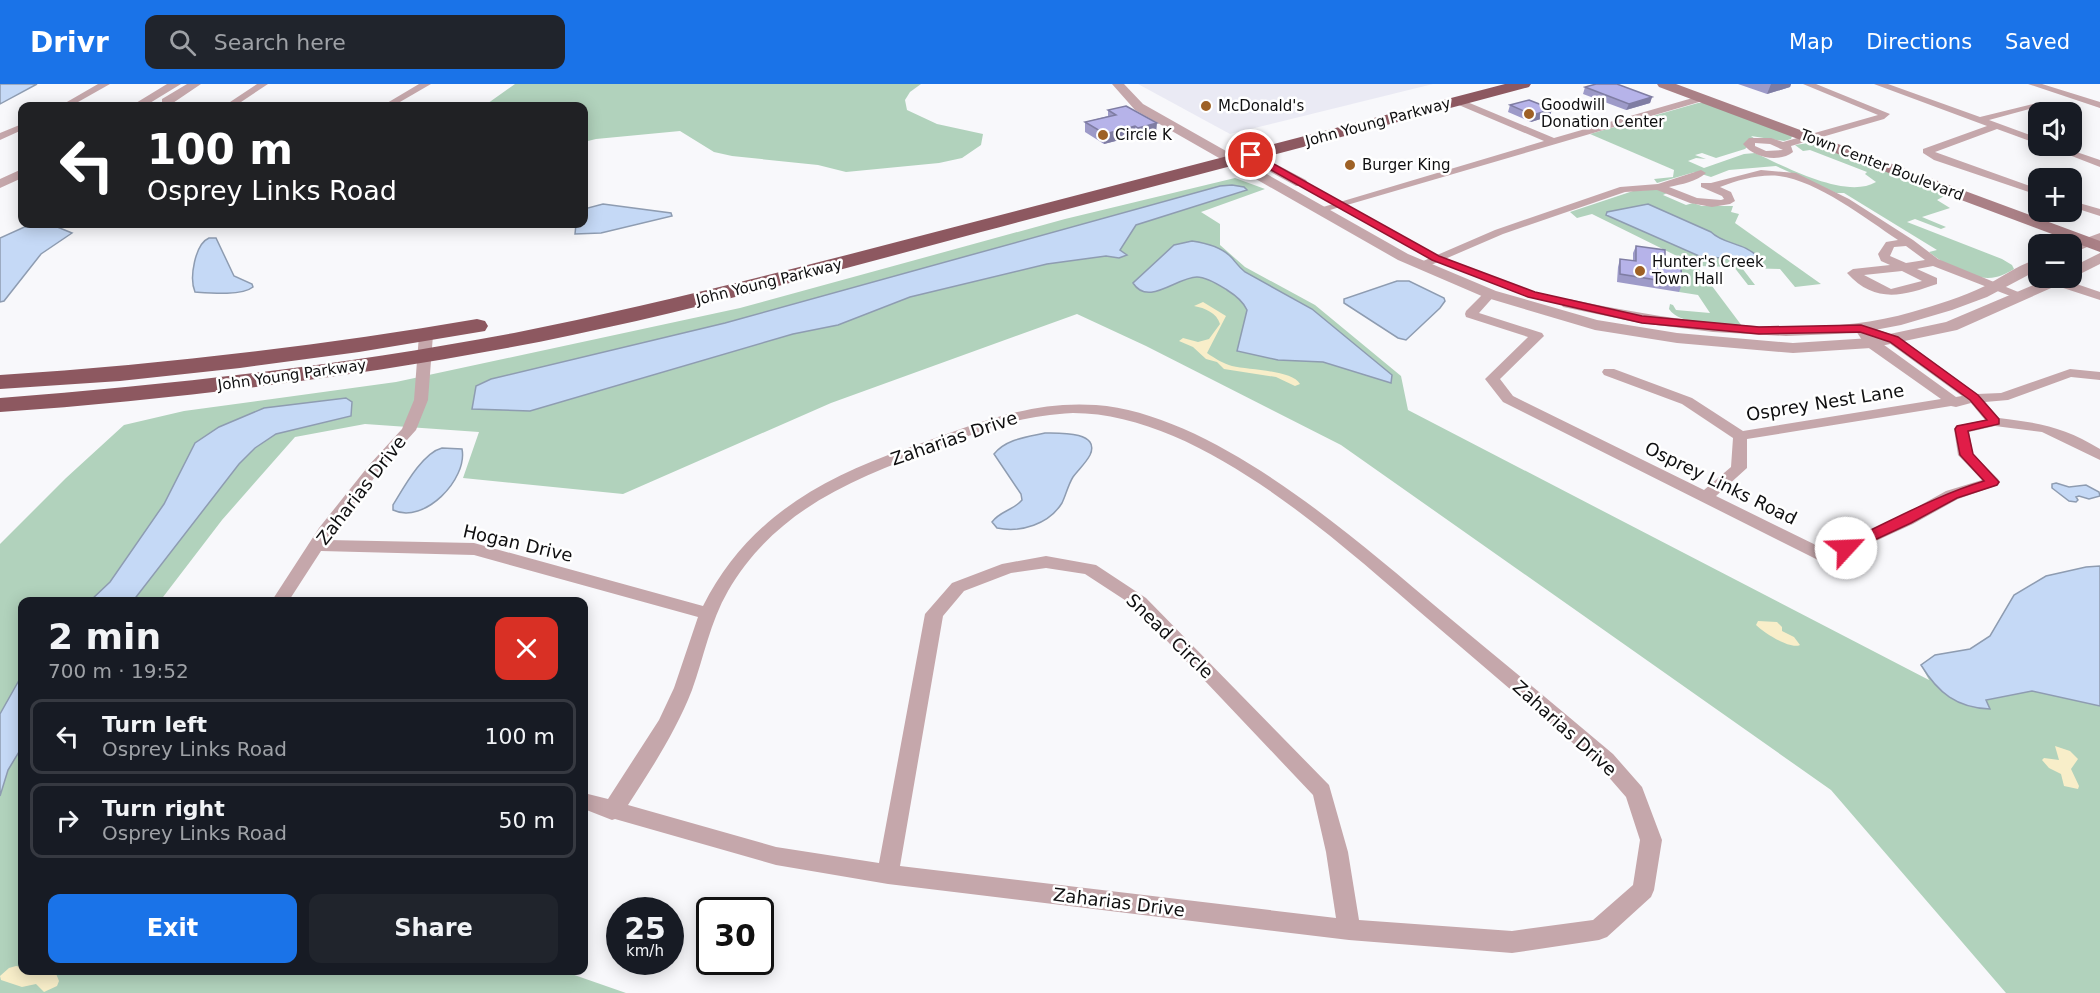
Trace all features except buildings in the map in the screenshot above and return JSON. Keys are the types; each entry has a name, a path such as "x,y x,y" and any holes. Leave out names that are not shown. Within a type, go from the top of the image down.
{"highway":[{"name":"John Young Parkway","path":"0,382 424,346 583,326 716,296 1467,84"},
{"name":"John Young Parkway","path":"1231,152 1523,84"},
{"name":"John Young Parkway","path":"0,405 116,396 252,381 424,346"}],"main road":[{"name":"Town Center Boulevard","path":"1664,84 1702,91 1832,132 2028,205"},
{"name":"Town Center Boulevard","path":"1702,91 1810,138 2097,239"},
{"path":"2064,222 2097,239"}],"street":[{"path":"72,102 105,84"},
{"path":"143,102 175,84"},
{"path":"165,102 195,84"},
{"path":"235,102 263,84"},
{"path":"394,102 426,84"},
{"path":"1783,145 1832,132 1885,114 1808,84"},
{"path":"1879,84 1983,119 2028,137"},
{"path":"2033,84 2100,105"},
{"path":"1119,85 1139,107 1338,205 1436,258 1532,295 1642,320 1759,331 1861,328 1922,314 1990,289 2028,269"},
{"path":"1119,85 1168,110 1319,210 1420,265 1490,294 1595,325 1677,338 1793,348 1871,343 1952,326 2040,288"},
{"path":"1319,210 1554,142 1702,91"},
{"path":"1457,101 1554,142"},
{"path":"1139,107 1168,110"},
{"path":"1983,119 2028,107"},
{"path":"1999,126 1981,130 1927,151 1938,158 2028,189"},
{"path":"0,136 18,129"},
{"path":"2078,156 2100,164"},
{"path":"0,172 18,164"},
{"path":"1711,187 1743,175 1781,172 1819,186 1910,242 1928,263 2014,300"},
{"path":"1420,265 1499,232 1624,189 1658,187 1689,179 1701,173"},
{"path":"0,184 18,175"},
{"path":"1658,187 1703,204 1720,205 1730,201 1727,194 1689,179"},
{"path":"2082,207 2100,213"},
{"path":"2082,245 2097,239"},
{"path":"1910,242 1890,244 1884,254 1886,258 1901,267 1932,281 1897,293 1882,292 1853,273 1901,267 1928,263"},
{"path":"2082,268 2100,258"},
{"path":"2081,288 2100,296"},
{"name":"Osprey Links Road","path":"1490,294 1471,314 1537,336 1492,379 1508,399 1826,557 1906,520 1952,495 1992,482 1966,455 1961,429 1995,422 2045,428 2077,441 2100,455"},
{"name":"Osprey Nest Lane","path":"1861,328 1894,340 1974,398 1995,422"},
{"name":"Osprey Nest Lane","path":"1861,328 1871,343 1952,401 1995,422"},
{"name":"Zaharias Drive","path":"282,597 316,546 375,467 409,429 421,400 424,346"},
{"name":"Osprey Nest Lane","path":"1609,372 1687,401 1740,436 1952,401 2003,397 2070,373 2100,376"},
{"name":"Zaharias Drive","path":"588,802 612,811 776,856 888,873 1349,930 1512,942 1599,930 1643,890 1651,840 1635,793 1606,760 1326,523 1277,489 1220,456 1153,422 1089,409 1010,416 866,469 813,495 757,540 725,581 706,614 682,690 650,757 612,811"},
{"name":"Osprey Nest Lane","path":"1706,497 1739,468 1740,436"},
{"name":"Hogan Drive","path":"316,546 474,549 706,614"},
{"name":"Snead Circle","path":"888,873 934,614 958,587 1008,568 1046,562 1090,569 1140,602 1322,791 1337,852 1349,930"}],"shaded area":[{"path":"1138,84 1433,84 1230,134"}],"green space":[{"path":"515,84 921,84 910,92 905,100 907,110 937,124 983,134 981,145 962,158 939,163 846,172 818,165 714,152 680,131 588,141 588,102 490,102"},
{"path":"1698,103 1705,103 1792,136 1791,139 1784,141 1751,136 1755,139 1745,149 1716,158 1702,153 1695,155 1706,159 1696,158 1688,161 1704,168 1744,154 1755,153 1798,173 1832,184 1849,187 1876,182 1865,174 1867,172 1810,150 1803,151 1795,145 1809,143 1938,189 1946,195 1937,200 1950,208 1922,217 1946,227 1941,229 1915,219 1907,222 2002,259 2014,269 1996,277 1970,275 1943,262 1929,252 1937,250 1844,193 1836,193 1776,166 1729,170 1711,177 1695,172 1657,183 1654,179 1673,177 1674,170 1590,134"},
{"path":"1235,178 1265,189 1201,212 1220,224 1220,245 1245,267 1315,305 1401,376 1408,410 1929,680 1921,665 1935,655 1970,649 1990,636 2014,595 2046,576 2100,566 2100,993 2006,993 1831,790 1341,445 1146,346 1077,314 831,403 623,494 463,478 479,432 365,424 295,437 222,520 163,597 18,597 18,975 574,975 626,993 0,993 0,544 66,478 124,425 184,411 396,382 740,308 1065,219"},
{"path":"1659,189 1667,193 1663,195 1686,205 1693,203 1702,206 1733,206 1731,212 1739,214 1735,223 1821,284 1795,287 1780,269 1742,268 1755,285 1748,285 1734,267 1697,266 1742,326 1702,323 1674,315 1669,309 1670,304 1676,310 1710,313 1698,295 1679,292 1677,276 1662,274 1662,258 1685,260 1592,214 1577,218 1570,212 1633,191"}],"sand":[{"path":"1203,302 1226,316 1207,353 1229,365 1279,373 1295,379 1300,384 1295,386 1276,377 1224,369 1217,362 1206,359 1193,347 1179,341 1183,338 1198,342 1209,339 1220,324 1210,312 1194,306"},
{"path":"1758,621 1777,622 1782,627 1782,631 1794,637 1800,645 1790,645 1777,640 1756,625"},
{"path":"2055,746 2070,751 2078,759 2071,769 2079,786 2078,789 2064,786 2061,774 2049,768 2042,760 2044,758 2059,760"},
{"path":"18,966 18,975 57,975 59,981 57,986 44,992 36,984 22,987 1,980 0,976 9,968"}],"water":[{"path":"0,84 37,84 0,104"},
{"path":"1220,186 1244,187 1247,190 1136,225 1120,250 1127,255 1119,258 1106,256 1047,264 910,297 838,325 793,334 530,411 472,409 476,386 491,379 725,323"},
{"path":"603,204 671,213 672,216 601,233 575,234 576,228 588,228 588,208"},
{"path":"1648,204 1747,249 1758,257 1732,259 1699,256 1606,215 1607,212"},
{"path":"22,228 60,228 72,233 41,254 4,301 0,302 0,238"},
{"path":"209,238 216,238 234,276 252,284 253,287 234,293 195,292 194,262 200,247"},
{"path":"1192,241 1224,251 1245,272 1312,309 1392,375 1391,383 1323,362 1278,360 1237,351 1247,310 1236,296 1209,280 1201,277 1189,278 1155,292 1139,290 1133,283 1174,245"},
{"path":"1397,281 1409,281 1444,298 1445,301 1406,340 1398,338 1344,303 1344,299"},
{"path":"346,398 352,402 351,416 276,434 255,448 239,464 136,597 94,597 110,582 164,504 195,443 219,427 264,408"},
{"path":"1045,433 1084,437 1092,447 1090,455 1073,477 1062,503 1050,516 1025,528 997,528 992,522 995,518 1022,500 1021,494 994,454 1011,442"},
{"path":"442,448 462,449 462,461 451,485 430,505 418,511 405,513 393,510 393,505 420,464"},
{"path":"2052,484 2069,487 2086,485 2099,492 2100,496 2089,499 2079,496 2076,497 2078,500 2076,502 2069,501 2052,488"},
{"path":"2100,566 2100,706 2032,691 1986,700 1990,709 1968,706 1942,691 1934,684 1921,665 1935,655 1970,649 1990,636 2014,595 2046,576"},
{"path":"18,682 18,754 8,770 0,796 0,714"}],"place":[{"name":"McDonald's","path":"1206,106"},
{"name":"Goodwill Donation Center","path":"1529,114"},
{"name":"Circle K","path":"1103,135"},
{"name":"Burger King","path":"1350,165"},
{"name":"Hunter's Creek Town Hall","path":"1640,271"}],"route":[{"path":"1251,155 1436,258 1532,295 1642,320 1759,331 1861,328 1894,340 1974,398 1995,422 1961,429 1966,455 1992,482 1952,495 1846,548"}]}
